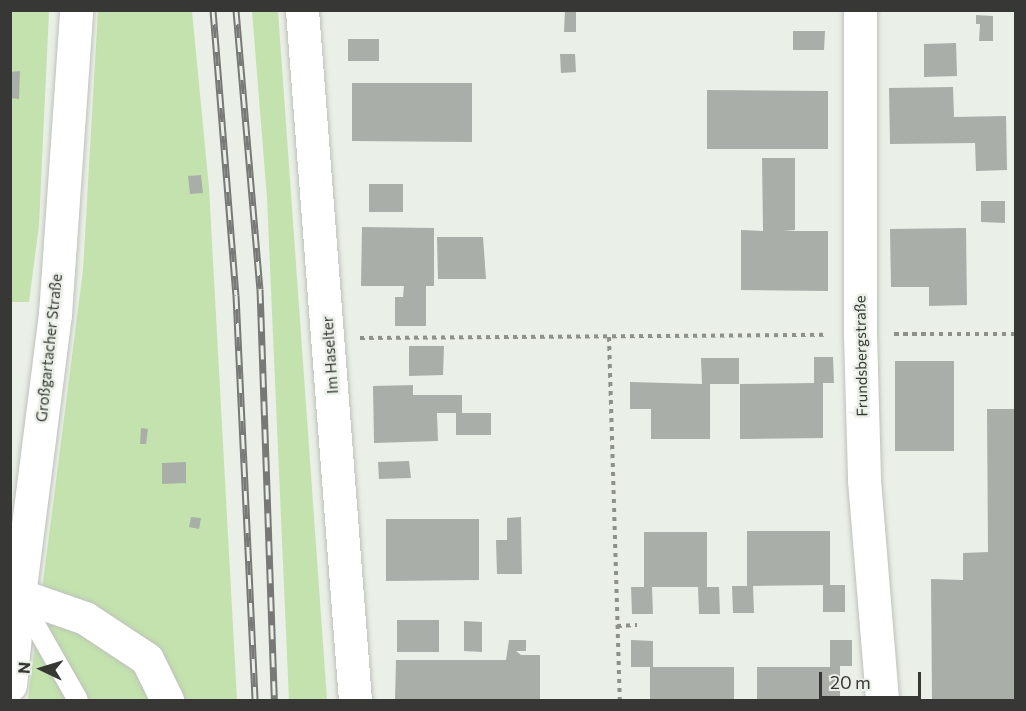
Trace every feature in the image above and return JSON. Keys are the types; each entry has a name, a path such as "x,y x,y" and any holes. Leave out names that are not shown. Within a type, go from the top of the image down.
{"street":[{"name":"Großgartacher Straße","path":"10,685 55,314 76,10"},
{"name":"Im Haselter","path":"302,10 329,338 355,700"},
{"name":"Frundsbergstraße","path":"860,10 860,334 864,480 882,700"},
{"path":"19,596 85,618 147,659 167,700"}],"lane":[{"path":"19,596 78,700"}],"path":[{"path":"329,338 1016,334"},
{"path":"609,337 620,700"},
{"path":"617,626 637,625"}],"green space":[{"path":"11,11 49,11 39,225 29,302 11,302"},
{"path":"98,11 192,11 209,188 237,700 28,700 83,270"},
{"path":"252,11 278,11 327,700 289,700 267,198"}],"building":[{"path":"565,10 576,10 576,32 564,32"},
{"path":"976,15 993,16 993,41 979,41 980,24 976,24"},
{"path":"793,31 825,31 824,50 793,50"},
{"path":"348,39 379,39 379,61 348,61"},
{"path":"956,43 957,76 924,77 924,44"},
{"path":"560,54 575,54 576,72 561,73"},
{"path":"20,71 19,99 10,98 10,72"},
{"path":"352,83 472,83 472,142 352,141"},
{"path":"953,87 954,117 1006,116 1007,170 976,171 975,143 890,144 889,88"},
{"path":"707,90 828,91 828,149 707,149"},
{"path":"762,158 795,158 795,230 783,231 828,231 828,291 741,290 741,230 763,231"},
{"path":"201,175 203,193 190,194 188,176"},
{"path":"369,184 403,184 403,212 369,212"},
{"path":"981,201 1005,201 1005,223 981,222"},
{"path":"362,227 434,228 434,286 426,286 426,326 395,326 395,297 403,297 404,286 361,286"},
{"path":"966,228 967,305 929,306 929,287 891,287 890,229"},
{"path":"437,237 483,237 486,279 438,279"},
{"path":"409,346 444,346 443,375 409,376"},
{"path":"814,357 833,357 834,383 823,383 823,438 740,439 740,384 814,383"},
{"path":"701,358 739,358 739,384 710,384 710,439 651,439 651,409 630,409 630,382 702,384"},
{"path":"895,361 954,361 954,451 895,451"},
{"path":"413,385 413,395 462,395 462,413 491,413 491,435 456,435 456,413 437,413 438,441 374,443 373,386"},
{"path":"987,409 1016,409 1016,700 932,700 931,579 963,580 963,553 988,552"},
{"path":"141,428 148,429 146,444 140,444"},
{"path":"409,461 411,478 379,479 378,462"},
{"path":"186,462 186,483 162,484 162,463"},
{"path":"191,517 201,518 199,529 189,527"},
{"path":"521,517 522,574 497,574 496,540 507,540 507,518"},
{"path":"386,519 479,519 479,580 386,581"},
{"path":"747,531 830,531 830,585 845,585 845,612 823,612 823,585 753,586 754,613 733,613 732,586 747,586"},
{"path":"644,532 707,532 707,587 719,587 720,614 699,614 698,587 652,587 653,614 632,614 631,587 644,587"},
{"path":"397,620 439,620 439,652 397,652"},
{"path":"464,621 482,622 482,652 464,651"},
{"path":"509,640 526,640 526,651 516,651 521,655 540,655 540,700 395,700 396,660 506,660"},
{"path":"631,640 653,641 653,667 734,667 734,700 650,700 650,667 631,667"},
{"path":"830,640 852,640 852,666 840,666 840,700 757,700 757,667 830,667"}],"railway":[{"path":"213,10 236,295 255,700"},
{"path":"236,10 260,289 274,700"}]}
